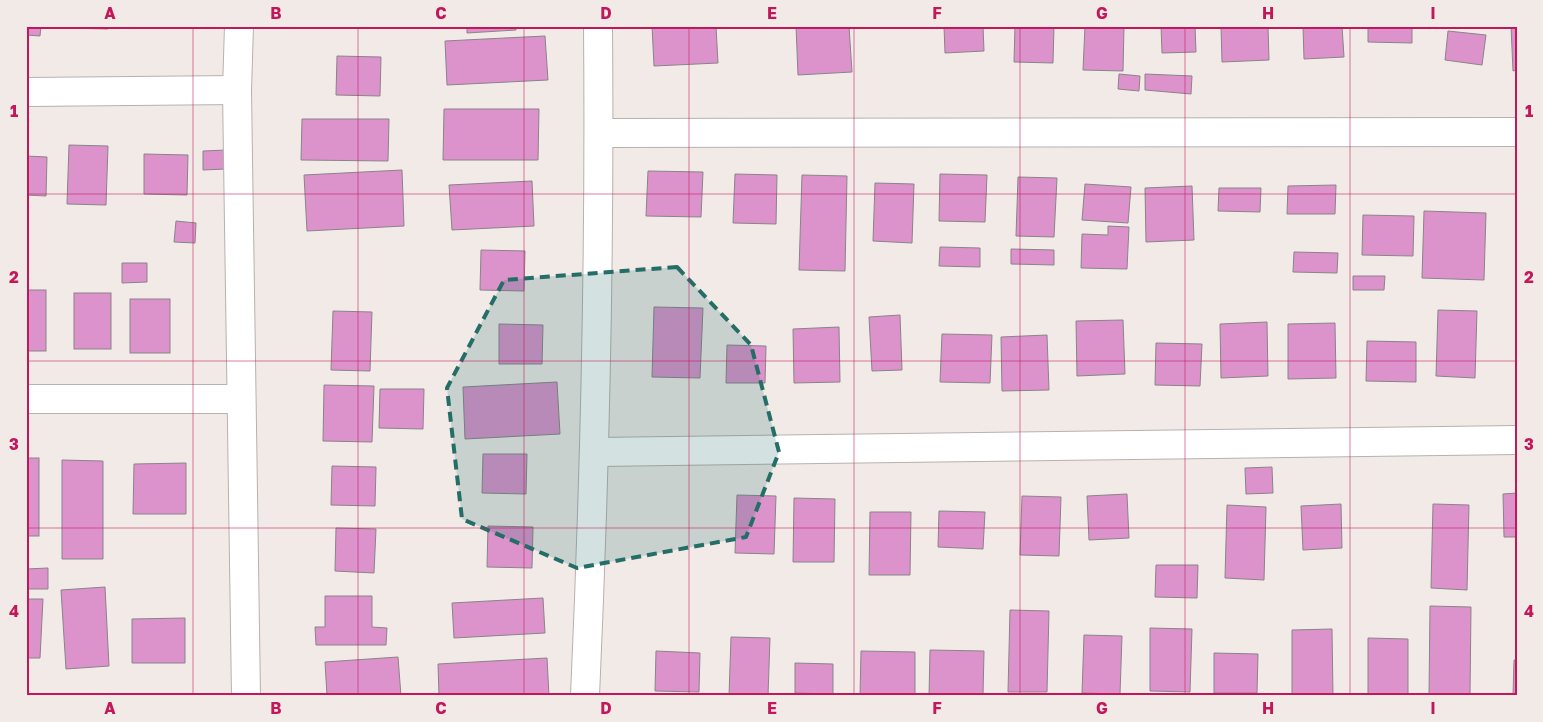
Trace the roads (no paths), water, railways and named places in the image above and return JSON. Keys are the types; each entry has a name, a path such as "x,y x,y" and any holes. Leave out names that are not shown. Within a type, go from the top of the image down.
{"street":[{"path":"239,26 237,90 246,696"},
{"path":"585,696 596,452 599,133 598,26"},
{"path":"26,92 237,90"},
{"path":"599,133 1517,132"},
{"path":"26,399 241,399"},
{"path":"596,452 1517,440"}]}
